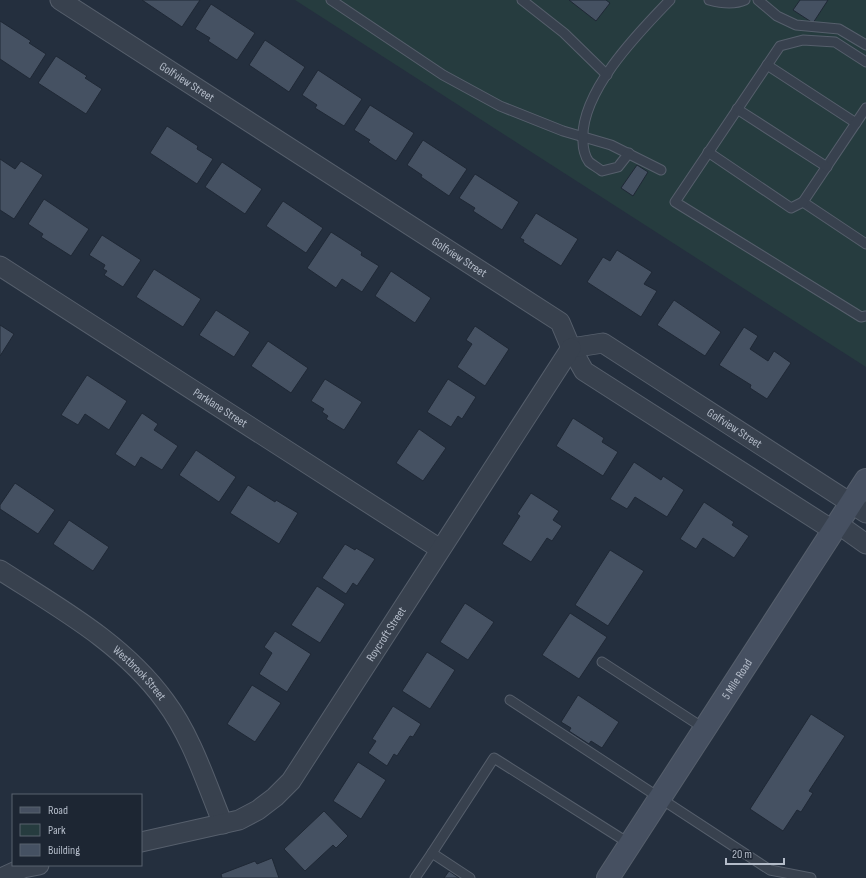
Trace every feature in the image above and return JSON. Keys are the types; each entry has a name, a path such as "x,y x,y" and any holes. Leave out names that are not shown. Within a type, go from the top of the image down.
{"main road":[{"name":"5 Mile Road","path":"608,878 836,528 858,508 866,480"}],"street":[{"name":"Golfview Street","path":"60,0 560,322 571,348 602,344 858,508"},
{"name":"Parklane Street","path":"0,266 440,548"},
{"path":"571,348 584,370 836,528 866,544"},
{"name":"Roycroft Street","path":"142,842 239,820 258,810 276,796 291,781 440,548 571,348"},
{"name":"Westbrook Street","path":"0,570 96,634 122,653 144,675 166,701 181,727 223,824"},
{"path":"2,878 23,868 34,866"}],"lane":[{"path":"331,0 444,75 494,103 563,131 611,145 661,170"},
{"path":"522,0 564,33 606,75"},
{"path":"629,154 618,167 602,170 588,161 584,147 582,128 593,95 606,75 651,19 670,0"},
{"path":"709,0 740,3 745,0"},
{"path":"758,0 776,16 796,25 839,29 866,45"},
{"path":"866,62 836,42 803,40 780,46 675,202 861,317 866,316"},
{"path":"767,65 856,123"},
{"path":"708,152 791,208 803,202 866,108"},
{"path":"737,109 827,167"},
{"path":"803,202 866,244"},
{"path":"602,662 705,729"},
{"path":"510,700 770,870 810,878"},
{"path":"415,878 494,758 630,844"},
{"path":"432,853 470,878"}],"green space":[{"path":"295,0 866,0 866,367"}],"building":[{"path":"142,0 200,0 182,27"},
{"path":"569,0 606,0 610,3 596,21"},
{"path":"800,0 828,0 813,23 793,10"},
{"path":"211,4 255,33 237,60 208,41 210,38 195,29"},
{"path":"0,21 31,41 29,43 46,54 30,79 0,59"},
{"path":"265,40 305,67 289,92 249,65"},
{"path":"56,56 87,76 85,78 102,89 86,114 38,83"},
{"path":"318,70 362,99 344,126 315,108 317,105 302,95"},
{"path":"370,105 414,133 396,161 368,142 370,140 354,130"},
{"path":"167,126 198,146 197,149 213,159 197,184 150,153"},
{"path":"423,140 467,169 449,196 421,177 422,175 407,165"},
{"path":"0,159 15,169 21,161 43,175 14,219 0,210"},
{"path":"222,162 262,189 245,214 205,187"},
{"path":"637,165 648,172 633,196 621,188"},
{"path":"475,174 519,202 502,230 473,211 475,208 459,198"},
{"path":"44,199 89,229 71,256 41,237 43,234 28,224"},
{"path":"283,201 323,228 306,253 266,226"},
{"path":"536,213 578,239 561,266 523,242 524,240 520,238"},
{"path":"331,232 362,252 361,255 379,266 362,292 342,279 336,288 307,268"},
{"path":"102,235 141,260 123,287 104,275 107,271 103,269 105,265 89,255"},
{"path":"617,250 652,272 644,284 657,291 641,317 587,282 603,257 610,261"},
{"path":"154,269 201,299 183,327 136,297"},
{"path":"391,271 431,298 415,323 375,296"},
{"path":"674,300 721,332 705,356 657,325"},
{"path":"216,310 250,332 234,357 199,335"},
{"path":"0,325 14,334 0,356"},
{"path":"475,326 509,349 485,386 457,367 472,344 466,340"},
{"path":"744,327 758,336 750,349 768,361 774,351 791,363 767,399 750,388 751,385 719,365"},
{"path":"268,341 308,368 291,393 251,366"},
{"path":"87,375 127,401 109,430 85,414 78,425 61,415"},
{"path":"325,379 362,402 344,430 326,419 328,416 322,412 324,409 311,401"},
{"path":"448,379 476,397 462,419 458,416 451,427 427,412"},
{"path":"142,413 158,424 154,430 178,446 162,470 141,457 135,467 115,454"},
{"path":"573,418 604,438 602,442 618,452 603,476 556,446"},
{"path":"419,429 446,448 423,481 396,463"},
{"path":"196,450 236,477 219,502 179,475"},
{"path":"634,462 661,480 663,476 684,490 667,517 635,497 627,509 610,499"},
{"path":"15,483 55,510 38,534 0,509 0,505"},
{"path":"248,485 275,502 276,500 298,513 279,544 230,513"},
{"path":"531,493 559,511 553,520 562,526 552,541 547,538 531,562 502,544 520,516 517,514"},
{"path":"704,502 734,522 732,525 749,536 734,558 703,538 696,549 680,539"},
{"path":"69,520 109,547 93,571 53,544"},
{"path":"345,544 355,550 356,548 375,559 357,586 353,583 346,594 322,578"},
{"path":"610,550 644,571 608,626 575,605"},
{"path":"317,586 345,604 320,643 291,625"},
{"path":"465,603 494,622 468,660 440,642"},
{"path":"570,613 607,637 579,679 542,655"},
{"path":"275,631 311,654 287,692 259,674 272,653 264,647"},
{"path":"427,652 455,670 430,709 402,691"},
{"path":"252,685 281,703 255,742 227,724"},
{"path":"578,695 619,722 602,748 591,741 589,744 569,731 571,728 561,722"},
{"path":"393,706 421,724 413,737 410,736 397,756 394,754 387,766 368,753 376,741 372,739"},
{"path":"811,714 845,736 809,791 813,793 801,812 797,810 783,831 750,809"},
{"path":"358,762 386,780 361,819 333,801"},
{"path":"324,811 348,836 336,848 333,845 305,871 284,849"},
{"path":"272,858 279,878 222,878 221,874 255,861 257,864"},
{"path":"449,871 459,878 444,878"}]}
